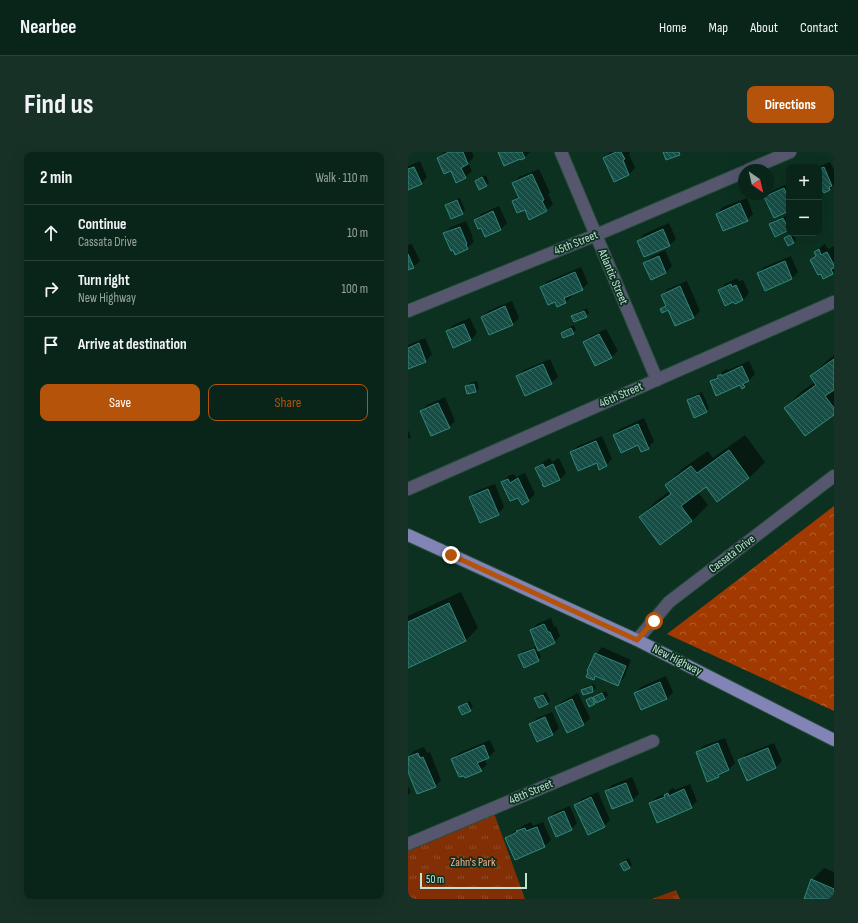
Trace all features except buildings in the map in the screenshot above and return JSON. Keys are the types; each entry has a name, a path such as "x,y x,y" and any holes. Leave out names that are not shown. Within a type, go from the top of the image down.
{"main road":[{"name":"New Highway","path":"408,535 637,640 834,740"}],"street":[{"name":"Atlantic Street","path":"561,152 657,380"},
{"path":"762,164 790,152"},
{"name":"45th Street","path":"408,311 596,235 738,175"},
{"name":"46th Street","path":"408,489 834,302"},
{"name":"Cassata Drive","path":"637,640 669,602 834,476"},
{"name":"48th Street","path":"408,844 653,741"}],"green space":[{"path":"834,506 834,711 667,634"},
{"name":"Zahn's Park","path":"494,813 525,899 408,899 408,849"},
{"path":"443,881 450,899 425,899 421,890"},
{"path":"676,890 680,899 652,899"}],"route":[{"path":"451,555 637,640 654,621"}]}
